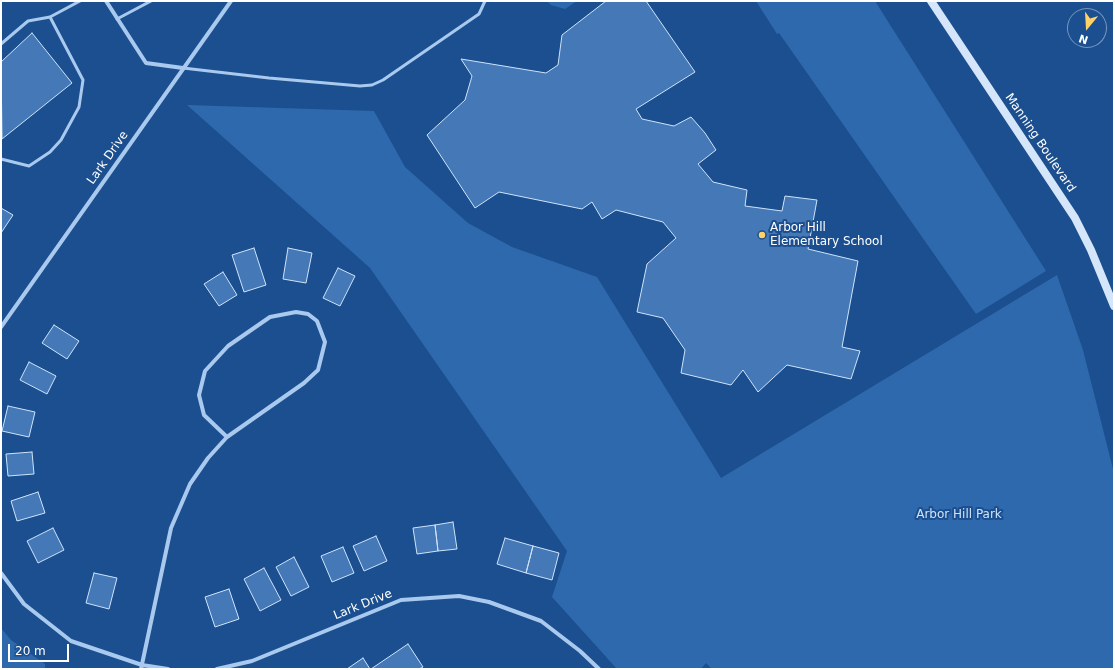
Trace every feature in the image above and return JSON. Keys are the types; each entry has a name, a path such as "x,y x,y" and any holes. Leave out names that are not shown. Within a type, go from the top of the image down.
{"street":[{"path":"106,1 146,63 183,68"},
{"name":"Lark Drive","path":"1,327 231,1"},
{"name":"Manning Boulevard","path":"931,1 1075,218 1091,250 1114,306"},
{"path":"141,667 171,528 190,484 208,458 227,437 304,384 318,370 326,342 317,321 308,314 296,312 270,317 228,346 205,371 199,395 204,415 227,437"},
{"path":"1,573 24,604 71,641 141,667 168,669"},
{"name":"Lark Drive","path":"217,669 252,661 401,600 459,596 489,602 541,621 580,651 599,669"}],"lane":[{"path":"1,44 28,21 50,16 80,1"},
{"path":"117,19 150,1"},
{"path":"183,68 269,78 360,86 372,85 383,80 479,14 485,1"},
{"path":"1,159 29,166 50,152 61,140 79,106 83,80 50,16"}],"green space":[{"path":"547,1 577,1 565,9 551,5"},
{"path":"756,1 875,1 1046,271 976,314 779,33 777,34"},
{"name":"Arbor Hill Park","path":"187,105 374,111 405,167 468,223 512,247 597,277 721,478 1057,275 1083,350 1114,473 1114,669 712,669 706,663 701,669 617,669 552,597 567,551 370,268"},
{"path":"1,628 11,640 45,664 45,669 1,669"}],"building":[{"name":"Arbor Hill Elementary School","path":"606,1 646,1 695,72 636,109 642,119 674,126 691,117 705,133 716,150 698,164 713,182 747,190 745,206 782,211 785,196 817,200 808,249 858,261 842,347 860,351 851,379 787,365 758,392 743,370 731,385 681,373 685,350 663,318 637,312 647,264 676,238 663,222 616,210 602,219 592,202 582,209 499,192 475,208 427,135 465,100 472,76 461,59 546,73 558,65 562,35"},
{"path":"32,33 72,83 2,139 1,62"},
{"path":"1,208 13,215 1,233"},
{"path":"254,248 266,285 244,292 232,255"},
{"path":"288,248 312,253 306,283 283,279"},
{"path":"338,268 355,276 340,306 323,298"},
{"path":"223,272 237,295 219,306 204,284"},
{"path":"54,325 79,341 67,359 42,343"},
{"path":"29,362 56,376 47,394 20,380"},
{"path":"8,406 35,412 29,437 2,431"},
{"path":"32,452 34,474 8,476 6,454"},
{"path":"38,492 45,513 17,521 11,501"},
{"path":"453,522 457,549 438,551 435,525"},
{"path":"435,525 438,551 417,554 413,528"},
{"path":"53,528 64,550 38,563 27,541"},
{"path":"376,536 387,561 364,571 353,546"},
{"path":"505,538 533,546 526,573 497,564"},
{"path":"533,546 559,553 552,580 526,573"},
{"path":"343,547 354,573 332,582 321,556"},
{"path":"294,557 309,587 291,596 276,567"},
{"path":"264,568 281,600 260,611 244,579"},
{"path":"94,573 117,578 109,609 86,603"},
{"path":"229,589 239,619 215,627 205,597"},
{"path":"408,644 423,667 419,669 371,669"},
{"path":"363,658 370,669 347,669"}],"place":[{"name":"Arbor Hill Elementary School","path":"762,235"}]}
